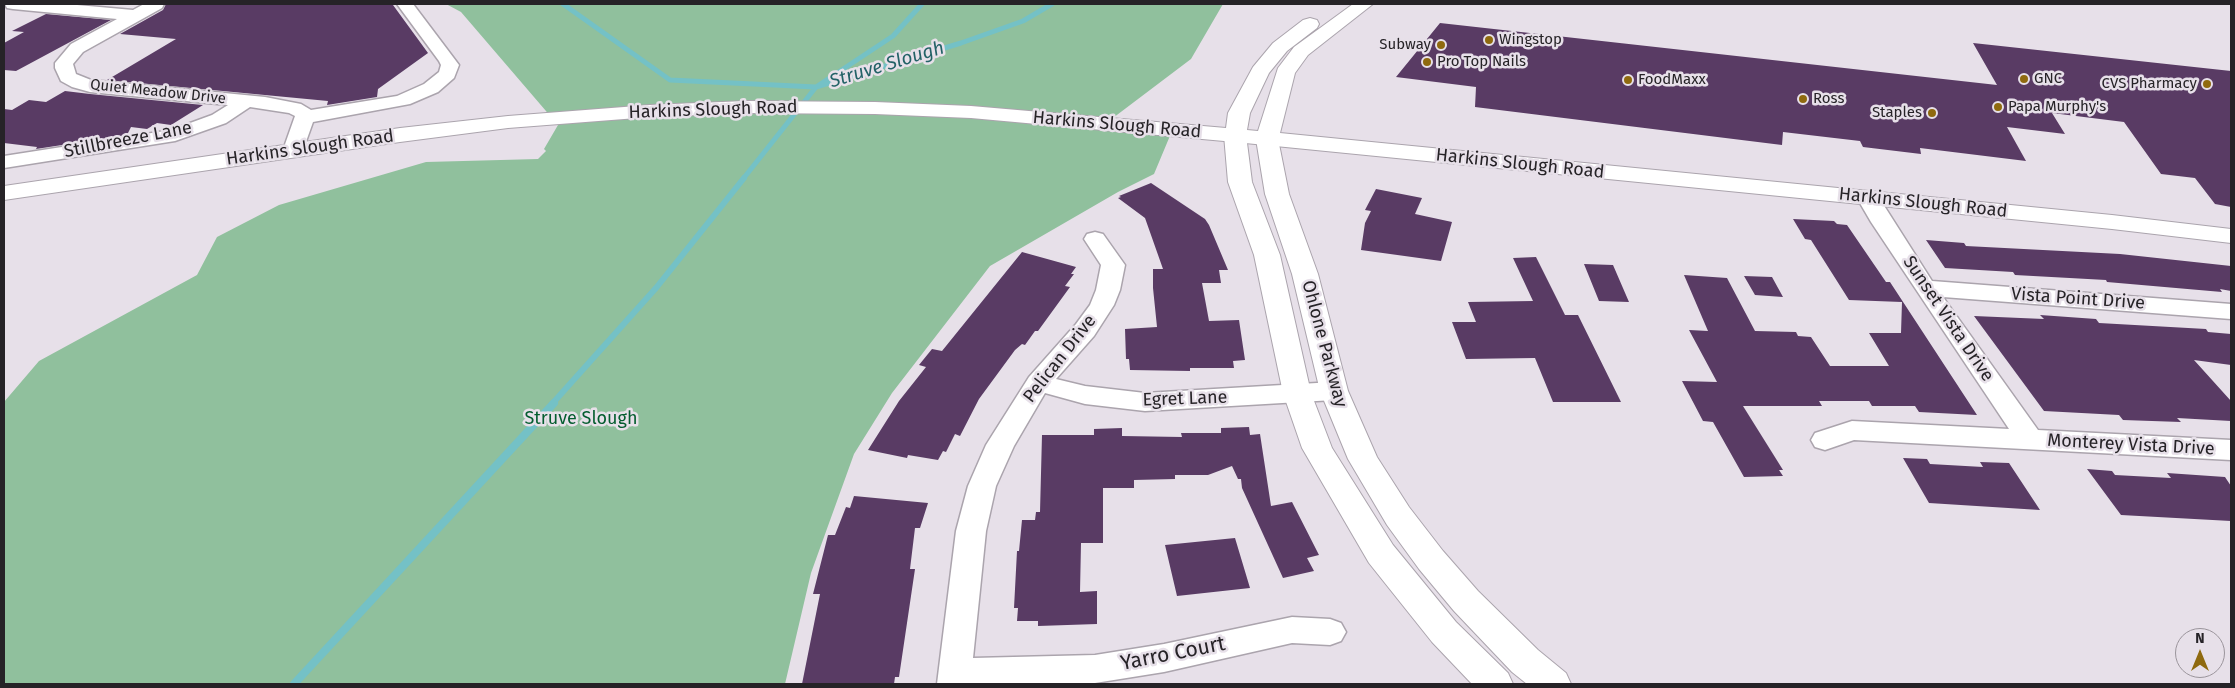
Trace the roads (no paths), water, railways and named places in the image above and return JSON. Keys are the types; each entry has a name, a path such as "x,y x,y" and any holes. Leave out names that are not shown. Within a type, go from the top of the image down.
{"main road":[{"name":"Ohlone Parkway","path":"1337,4 1280,47 1260,71 1239,113 1235,135 1240,182 1267,255 1297,393 1310,430 1328,470 1381,554 1444,632 1495,684"},
{"name":"Ohlone Parkway","path":"1364,4 1301,51 1284,72 1267,139 1277,194 1305,274 1334,391 1349,429 1377,483 1431,560 1466,601 1525,661 1553,684"},
{"name":"Harkins Slough Road","path":"4,193 293,150 508,122 650,111 747,107 876,108 971,112 1235,135 2112,222 2231,236"}],"street":[{"path":"13,4 134,16"},
{"name":"Quiet Meadow Drive","path":"156,4 87,41 71,53 64,63 68,77 90,86 288,106 299,110 305,117"},
{"path":"293,150 305,117 403,100 423,92 442,79 449,70 448,60 405,4"},
{"name":"Stillbreeze Lane","path":"4,162 175,135 219,119 247,101"},
{"name":"Sunset Vista Drive","path":"1868,198 1926,288 2030,439"},
{"name":"Pelican Drive","path":"954,678 965,571 980,493 1000,444 1038,383 1094,318 1108,290 1113,264 1095,239"},
{"name":"Vista Point Drive","path":"1926,288 2231,311"},
{"name":"Egret Lane","path":"1038,383 1085,395 1145,402 1334,391"},
{"name":"Monterey Vista Drive","path":"1825,440 1852,430 2231,450"},
{"name":"Yarro Court","path":"954,678 1095,669 1164,658 1292,630 1330,632"}],"waterway":[{"path":"563,4 670,80 816,87"},
{"path":"816,87 893,36 922,4"},
{"name":"Struve Slough","path":"816,87 961,43 1023,21 1052,4"},
{"name":"Struve Slough","path":"743,179 816,87"},
{"name":"Struve Slough","path":"552,404 656,288 744,178"},
{"name":"Struve Slough","path":"294,684 554,403"}],"place":[{"name":"Wingstop","path":"1489,40"},
{"name":"Subway","path":"1441,45"},
{"name":"Pro Top Nails","path":"1427,62"},
{"name":"GNC","path":"2024,79"},
{"name":"FoodMaxx","path":"1628,80"},
{"name":"CVS Pharmacy","path":"2207,84"},
{"name":"Ross","path":"1803,99"},
{"name":"Papa Murphy's","path":"1998,107"},
{"name":"Staples","path":"1932,113"}]}
